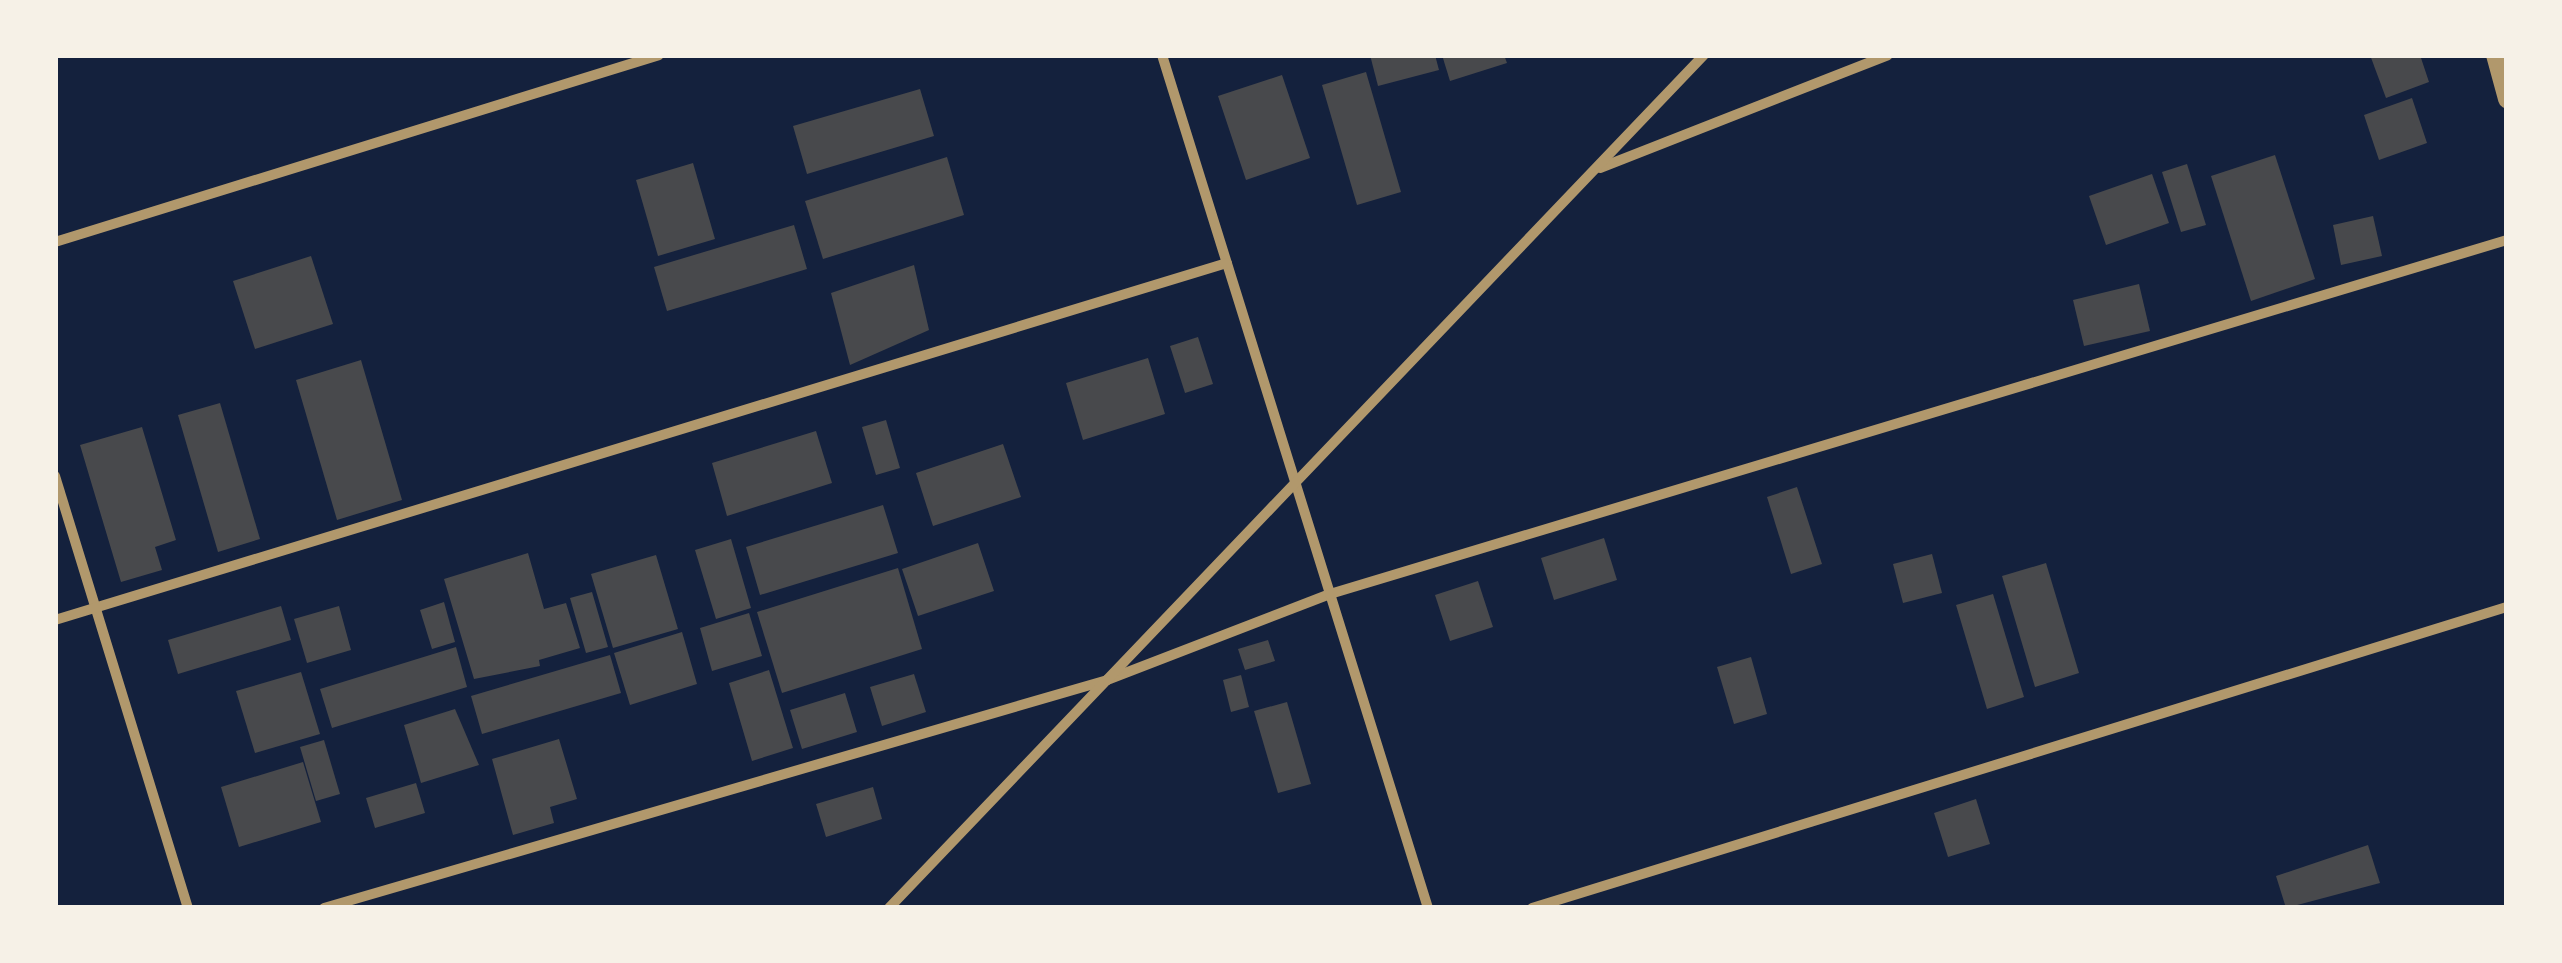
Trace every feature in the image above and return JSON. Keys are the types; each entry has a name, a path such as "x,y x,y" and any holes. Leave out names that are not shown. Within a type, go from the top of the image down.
{"street":[{"path":"55,242 660,55"},
{"path":"1162,55 1428,908"},
{"path":"889,908 1704,55"},
{"path":"1594,170 1888,55"},
{"path":"2495,55 2507,99"},
{"path":"324,908 1106,680 1330,594 2507,240"},
{"path":"55,620 1227,263"},
{"path":"55,476 188,908"},
{"path":"1532,908 2507,608"}],"building":[{"path":"1370,55 1435,55 1439,70 1378,86"},
{"path":"1442,55 1504,55 1507,63 1450,81"},
{"path":"2370,55 2420,55 2429,82 2386,98"},
{"path":"1366,72 1401,192 1357,205 1322,85"},
{"path":"1282,75 1310,158 1246,180 1218,96"},
{"path":"920,89 934,136 807,174 793,126"},
{"path":"2412,98 2427,143 2379,160 2364,115"},
{"path":"2275,155 2315,279 2251,301 2211,176"},
{"path":"947,157 964,215 823,259 805,201"},
{"path":"693,163 715,239 658,256 636,180"},
{"path":"2187,164 2206,225 2181,232 2162,172"},
{"path":"2152,174 2169,223 2106,245 2089,196"},
{"path":"2373,216 2382,256 2341,265 2333,225"},
{"path":"794,225 807,269 667,311 654,267"},
{"path":"311,256 333,324 255,349 233,281"},
{"path":"914,265 929,330 850,365 831,293"},
{"path":"2139,284 2150,331 2084,346 2073,300"},
{"path":"1198,337 1213,384 1185,393 1170,346"},
{"path":"1148,358 1165,414 1083,440 1066,383"},
{"path":"361,360 402,500 337,520 296,380"},
{"path":"220,403 260,539 218,552 178,415"},
{"path":"886,420 900,468 876,475 862,427"},
{"path":"142,427 176,540 155,547 162,570 121,582 80,445"},
{"path":"816,431 832,483 727,516 712,463"},
{"path":"1003,444 1021,497 933,526 916,473"},
{"path":"1797,487 1822,564 1791,574 1767,497"},
{"path":"883,505 898,553 760,595 746,547"},
{"path":"1604,538 1617,580 1554,600 1541,558"},
{"path":"731,539 751,608 716,619 695,550"},
{"path":"978,543 994,591 918,616 902,569"},
{"path":"528,553 544,609 566,603 580,648 539,660 540,666 474,679 444,579"},
{"path":"1932,554 1942,593 1903,603 1893,564"},
{"path":"656,555 678,629 613,648 591,574"},
{"path":"2046,563 2079,673 2035,687 2002,576"},
{"path":"898,568 922,649 782,693 757,612"},
{"path":"1478,581 1493,627 1450,641 1435,595"},
{"path":"592,592 608,647 586,653 570,598"},
{"path":"1993,594 2024,697 1987,709 1956,605"},
{"path":"444,602 455,642 432,649 420,610"},
{"path":"281,606 291,640 178,674 168,640"},
{"path":"339,606 351,650 307,663 294,619"},
{"path":"749,613 762,656 712,671 700,628"},
{"path":"682,632 697,684 630,705 614,653"},
{"path":"1268,640 1275,661 1245,670 1238,649"},
{"path":"456,647 467,687 332,728 320,689"},
{"path":"610,655 621,693 482,734 471,696"},
{"path":"1751,657 1767,714 1734,724 1717,667"},
{"path":"769,670 793,748 752,761 729,683"},
{"path":"301,672 320,734 255,753 236,691"},
{"path":"914,674 926,712 882,726 870,687"},
{"path":"1241,675 1249,707 1231,712 1223,680"},
{"path":"845,693 857,732 802,749 790,710"},
{"path":"1287,702 1311,784 1278,793 1254,711"},
{"path":"455,709 479,765 421,783 404,725"},
{"path":"559,739 577,799 550,807 554,823 513,835 492,759"},
{"path":"324,740 340,794 316,801 300,747"},
{"path":"303,762 321,822 239,847 221,787"},
{"path":"416,783 425,813 375,828 366,798"},
{"path":"873,787 882,819 826,837 816,804"},
{"path":"1976,799 1990,844 1948,857 1934,813"},
{"path":"2368,845 2380,883 2286,908 2276,876"}]}
